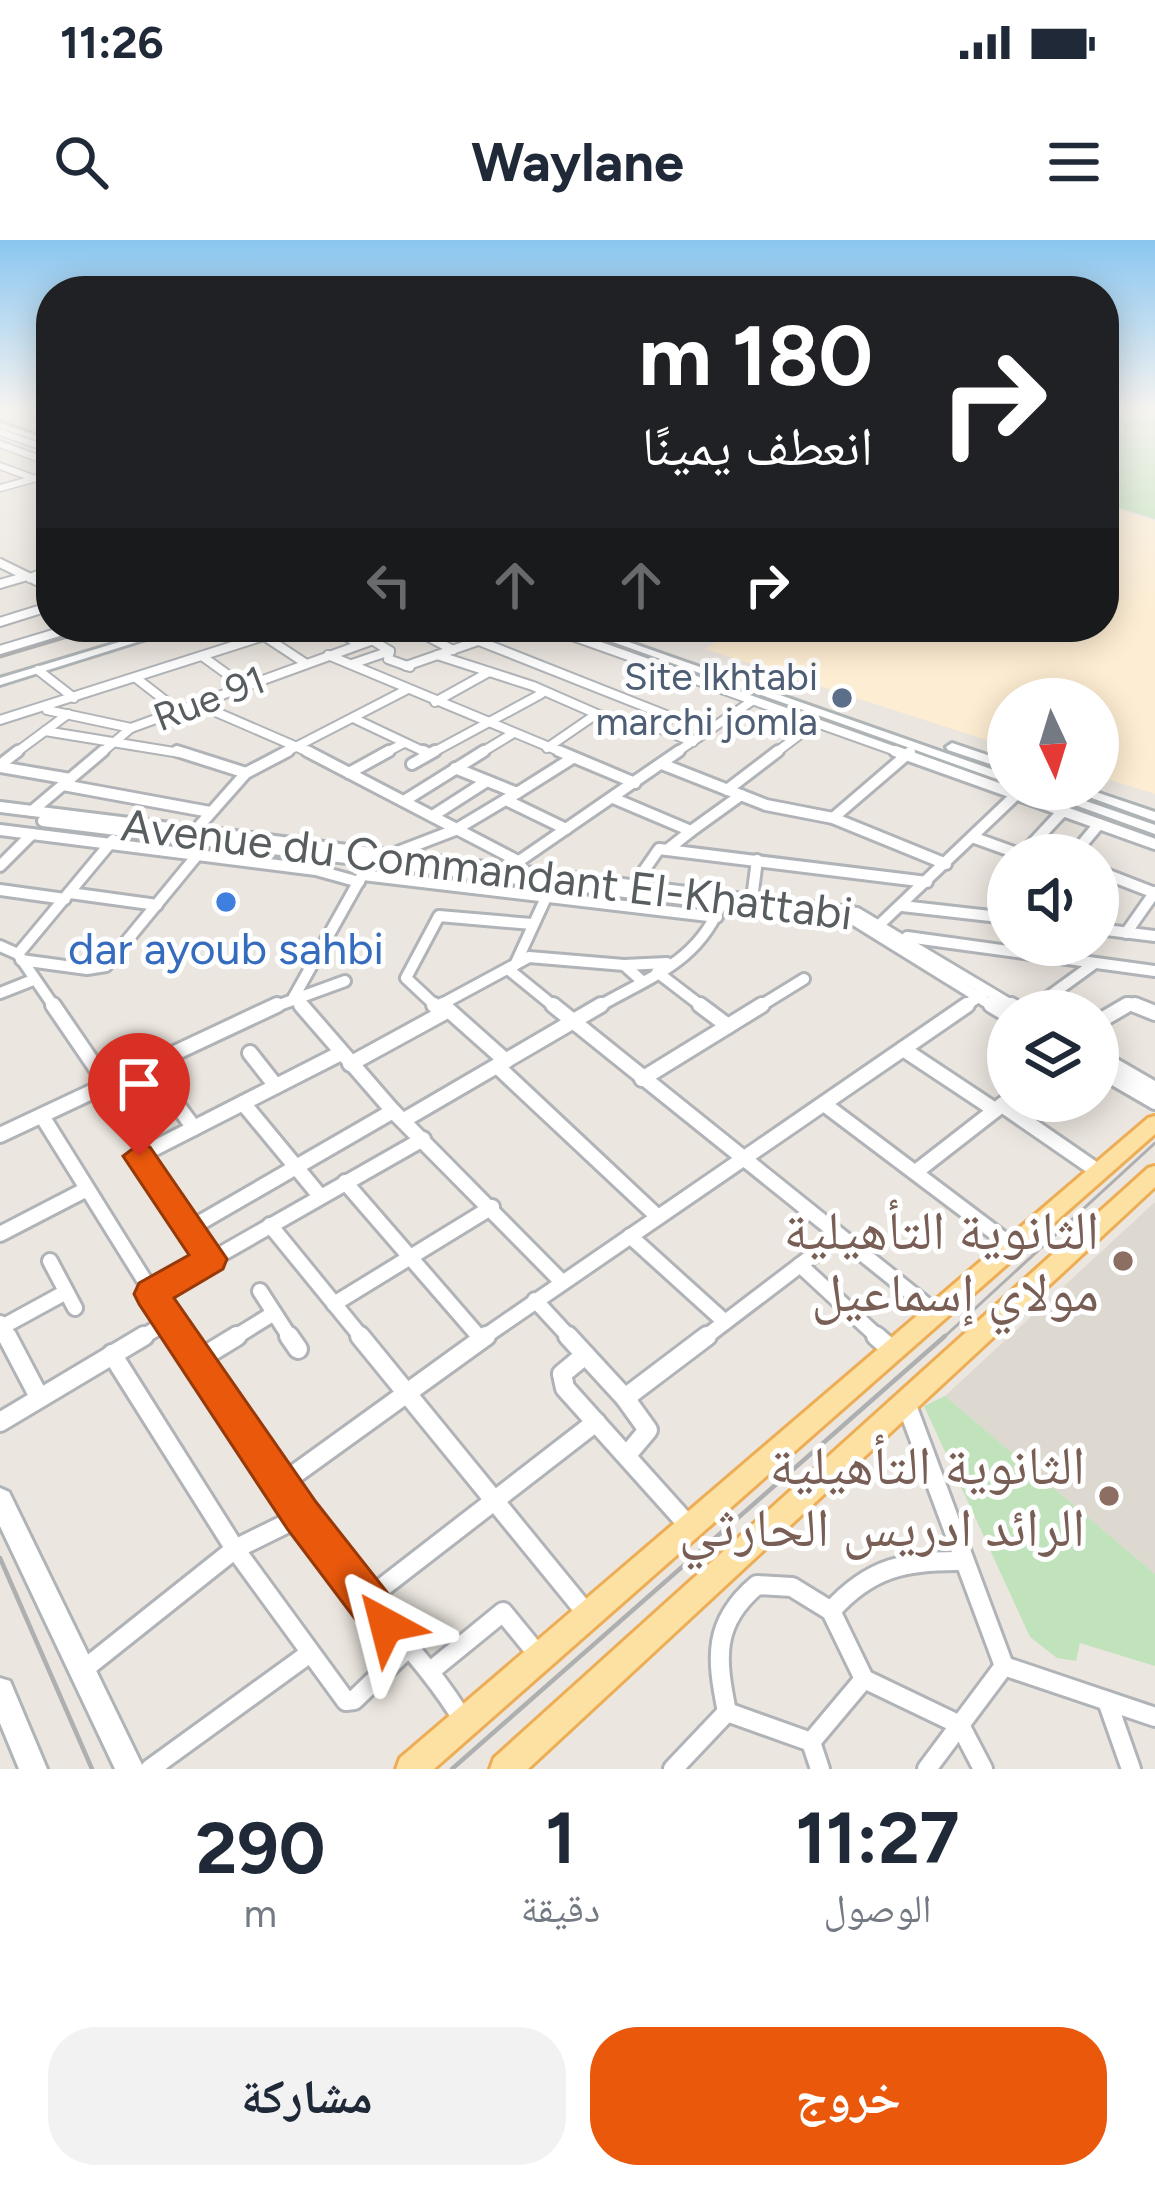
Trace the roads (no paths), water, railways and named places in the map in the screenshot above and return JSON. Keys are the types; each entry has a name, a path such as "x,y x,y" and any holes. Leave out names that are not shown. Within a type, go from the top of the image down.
{"main road":[{"path":"0,678 100,642"},
{"path":"0,678 130,642"},
{"path":"614,642 758,698 987,772"},
{"path":"645,642 987,759"},
{"path":"1119,805 1155,817"},
{"path":"1098,810 1155,830"},
{"path":"411,1769 1155,1123"},
{"path":"505,1769 1155,1174"},
{"path":"0,1500 130,1769"},
{"path":"0,1691 33,1769"}],"street":[{"path":"0,563 36,581"},
{"path":"0,584 36,575"},
{"path":"0,622 36,611"},
{"path":"0,650 36,639"},
{"path":"0,720 239,642"},
{"path":"278,642 304,663"},
{"name":"Rue 91","path":"32,811 131,728 366,642"},
{"path":"375,642 390,651"},
{"path":"438,642 453,650"},
{"path":"390,651 388,659 411,668 476,642"},
{"path":"437,656 538,688 541,694 638,732 659,728 671,717 482,642"},
{"path":"592,642 987,780"},
{"path":"467,666 497,648"},
{"path":"351,665 390,651"},
{"path":"328,655 634,783"},
{"path":"202,656 242,685"},
{"path":"38,670 74,698"},
{"path":"435,702 490,672"},
{"path":"136,678 176,709"},
{"path":"192,835 246,773 406,690"},
{"path":"412,764 541,694"},
{"path":"193,702 299,747 434,815 513,865 758,698"},
{"path":"40,708 131,728"},
{"path":"0,766 68,714"},
{"path":"547,748 595,715"},
{"path":"353,718 430,754"},
{"path":"727,790 815,723"},
{"path":"659,728 693,742"},
{"path":"45,731 177,750 246,773"},
{"path":"404,801 512,734"},
{"path":"349,773 404,742"},
{"path":"443,748 470,760"},
{"path":"833,818 911,751"},
{"path":"293,997 364,873 382,854 455,830 571,759"},
{"path":"662,764 740,795 833,818 946,864"},
{"path":"0,766 210,812"},
{"path":"455,768 487,781 566,830"},
{"path":"434,815 487,781"},
{"path":"667,850 740,795"},
{"path":"613,798 691,832"},
{"path":"878,927 1001,810"},
{"name":"Avenue du Commandant El-Khattabi","path":"0,812 32,811 192,835 364,873"},
{"path":"1042,834 1063,811 1155,844"},
{"name":"Avenue du Commandant El-Khattabi","path":"0,812 122,830 513,865 634,885 721,906 838,918 899,936 987,997"},
{"path":"1090,834 1099,824"},
{"path":"0,830 316,870 721,906 704,944 502,1063 190,1229"},
{"path":"19,957 122,830"},
{"path":"0,866 32,834"},
{"path":"972,838 987,843"},
{"path":"0,946 19,957 100,968 111,962 207,842"},
{"path":"634,885 653,852 667,850 927,882"},
{"path":"752,899 757,860"},
{"path":"1119,879 1155,892 1126,932"},
{"path":"0,890 157,905"},
{"path":"511,967 549,891"},
{"name":"Avenue du Commandant El-Khattabi","path":"721,906 752,899 856,913 987,996"},
{"path":"902,906 987,916"},
{"path":"532,924 439,916 406,978 502,1063 658,1217"},
{"path":"1119,931 1155,936"},
{"path":"899,936 987,948"},
{"path":"19,957 107,1084"},
{"path":"444,1012 444,1002 530,957 624,964 674,962"},
{"path":"624,964 642,981"},
{"path":"1055,990 1090,966"},
{"path":"1119,966 1155,971"},
{"path":"511,967 570,1022 935,1312"},
{"path":"657,972 728,1026"},
{"path":"642,1079 804,979"},
{"path":"0,993 33,980"},
{"path":"0,1136 293,997 345,981"},
{"path":"281,1484 562,1281 983,994"},
{"path":"293,997 399,1116 562,1281"},
{"path":"1119,1010 1130,1003 1155,1013"},
{"path":"211,1259 139,1157 276,1086 444,1012"},
{"path":"903,1049 987,1097"},
{"path":"250,1053 276,1086"},
{"path":"1119,1068 1155,1089"},
{"path":"1119,1081 1155,1102"},
{"path":"160,1082 194,1128"},
{"path":"243,1103 320,1196"},
{"path":"824,1104 1011,1245"},
{"path":"42,1116 151,1294 302,1516 406,1650 433,1670 464,1722"},
{"path":"916,1171 987,1117"},
{"path":"1027,1122 1099,1172"},
{"path":"151,1294 423,1139"},
{"path":"345,1182 481,1339"},
{"path":"0,1234 87,1189"},
{"path":"334,1304 491,1207"},
{"path":"270,1225 587,1614"},
{"path":"630,1236 725,1322"},
{"path":"625,1398 837,1237"},
{"path":"38,1395 1,1325 70,1300 50,1261"},
{"path":"800,1265 892,1350"},
{"path":"260,1291 298,1349"},
{"path":"535,1300 625,1398 649,1435 627,1455"},
{"path":"196,1360 274,1313"},
{"path":"0,1422 38,1395 169,1321"},
{"path":"112,1354 236,1550 350,1702 406,1650"},
{"path":"585,1355 560,1378 688,1525"},
{"path":"906,1402 1004,1666"},
{"path":"366,1600 596,1422"},
{"path":"80,1672 236,1550 302,1516"},
{"path":"830,1611 855,1580 876,1568 915,1560 964,1561"},
{"path":"727,1712 716,1636 734,1605 767,1582 792,1587 830,1611 864,1679 960,1725 983,1769"},
{"path":"433,1670 503,1612 539,1656"},
{"path":"150,1769 310,1653"},
{"path":"1004,1666 1155,1717"},
{"path":"927,1769 1004,1666"},
{"path":"811,1742 864,1679"},
{"path":"1107,1700 1131,1769"},
{"path":"727,1712 811,1742"},
{"path":"673,1769 727,1712"},
{"path":"811,1742 820,1769"}],"tram line":[{"path":"0,657 50,642"},
{"path":"942,1339 1155,1143"},
{"path":"452,1769 945,1336"},
{"path":"0,1558 92,1769"}],"place":[{"name":"Site lkhtabi marchi jomla","path":"842,698"},
{"name":"dar ayoub sahbi","path":"226,902"},
{"name":"الثانوية التأهيلية مولاي إسماعيل","path":"1123,1261"},
{"name":"الثانوية التأهيلية الرائد ادريس الحارثي","path":"1109,1496"}]}
